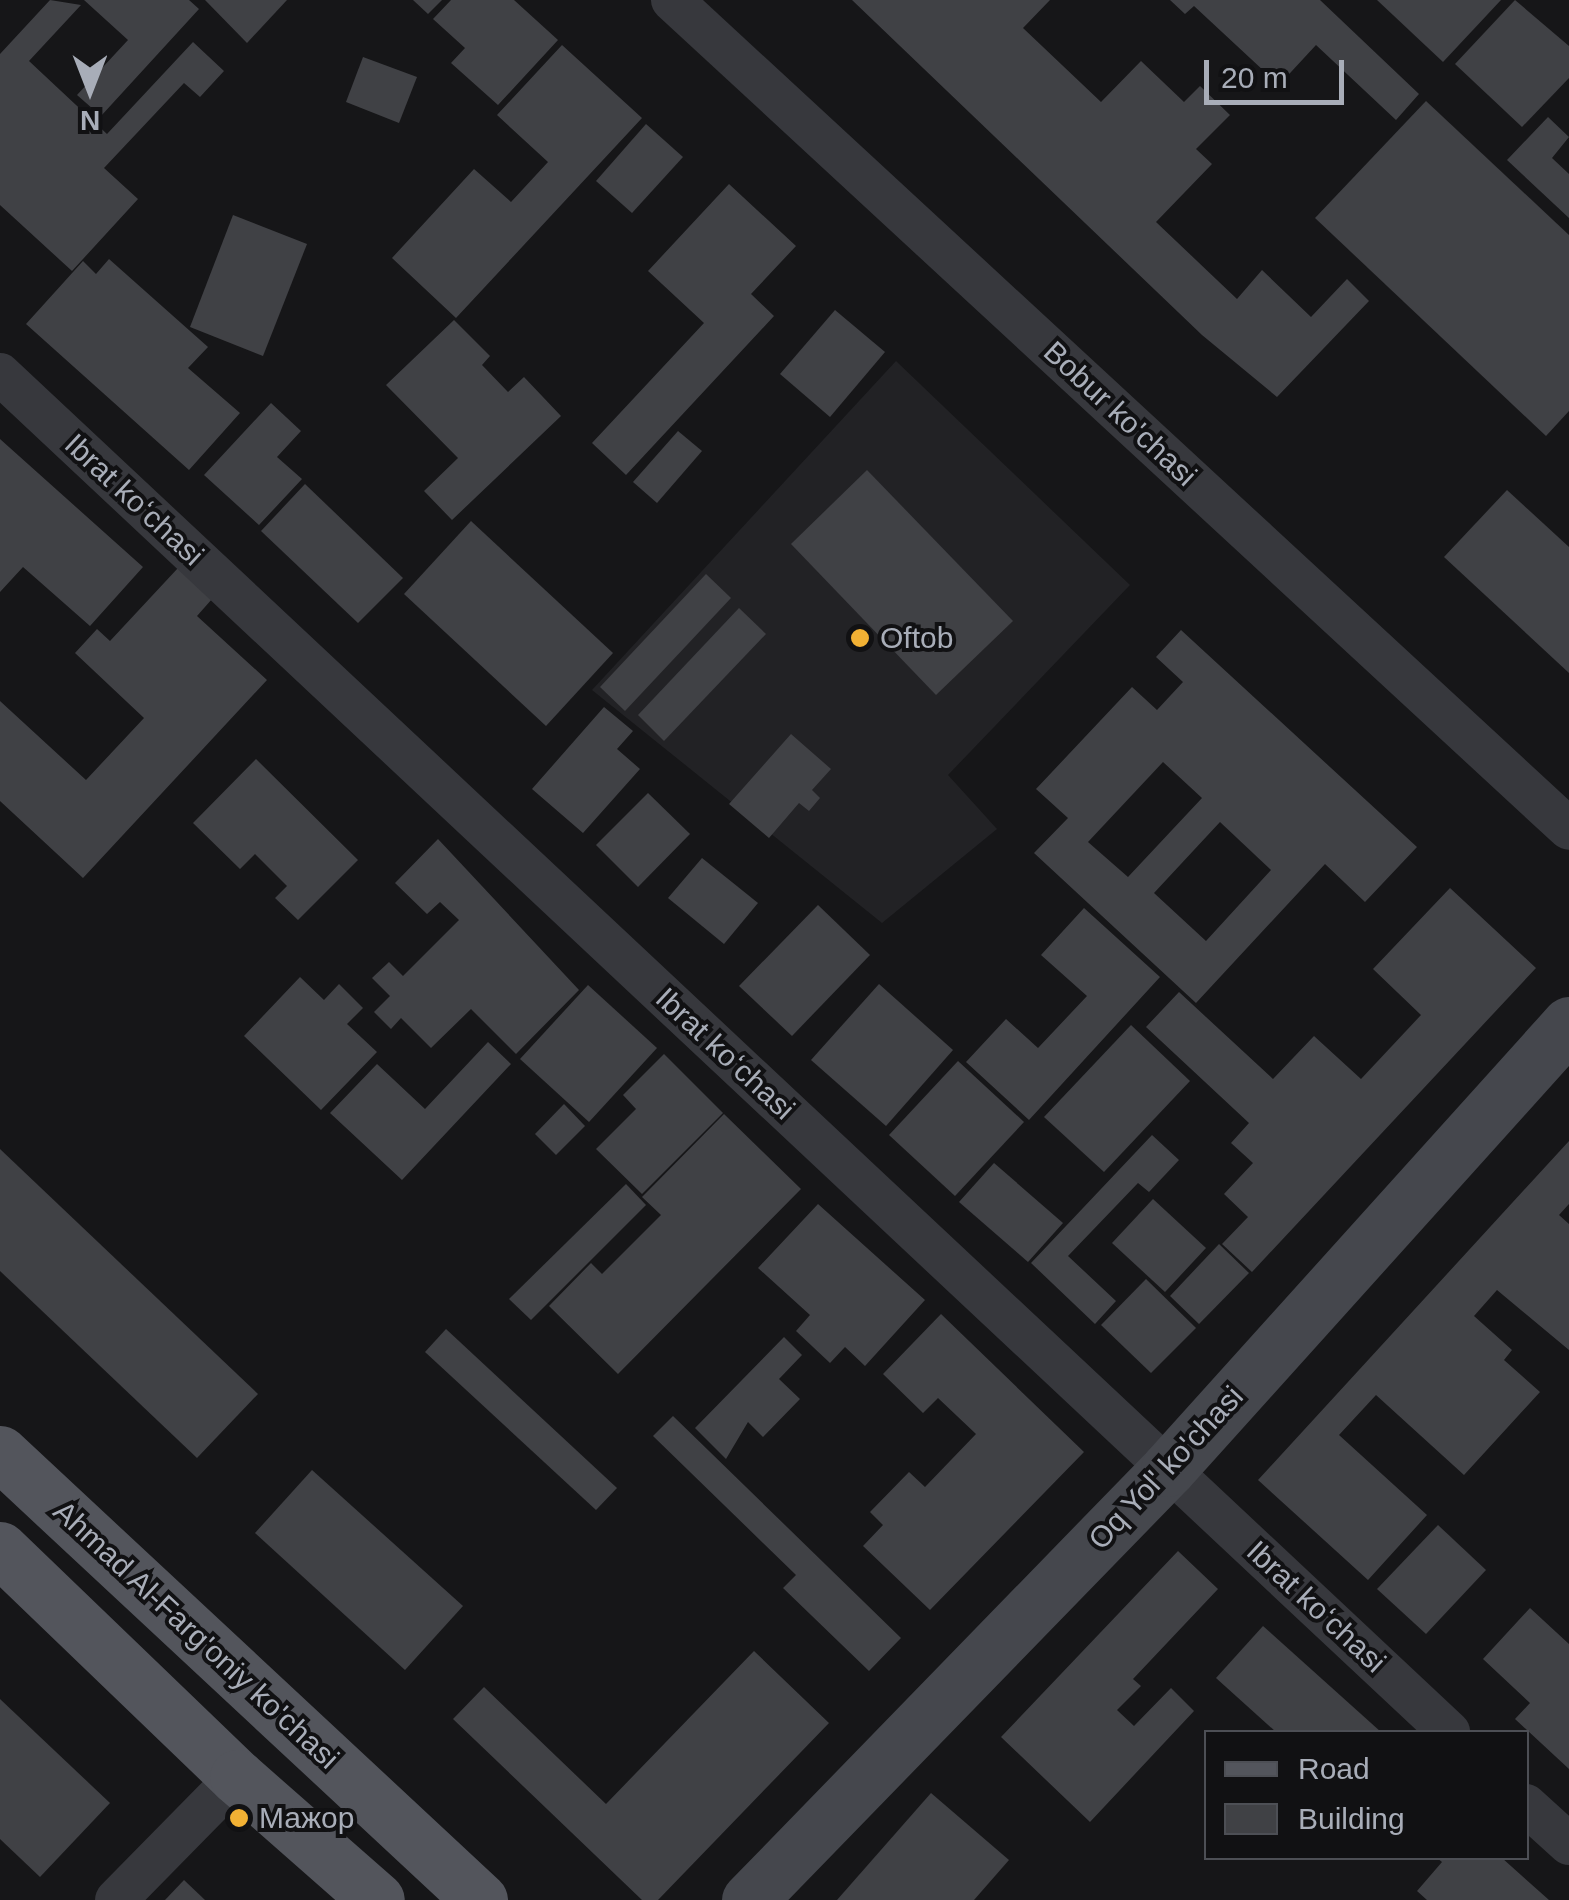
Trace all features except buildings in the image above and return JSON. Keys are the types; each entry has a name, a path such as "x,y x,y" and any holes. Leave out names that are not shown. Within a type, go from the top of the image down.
{"main road":[{"name":"Ahmad Al-Farg'oniy ko'chasi","path":"0,1452 480,1900"},
{"path":"0,1549 237,1777 377,1900"}],"street":[{"name":"Bobur ko'chasi","path":"672,0 1569,829"},
{"name":"Ibrat koʻchasi","path":"0,374 1447,1730"},
{"name":"Oq Yol' ko'chasi","path":"749,1900 1168,1470 1569,1024"},
{"path":"116,1900 237,1777"},
{"path":"1529,1808 1569,1844"}],"shaded area":[{"name":"Oftob","path":"896,361 1130,585 948,775 997,829 882,923 592,690"}],"place":[{"name":"Oftob","path":"860,638"},
{"name":"Мажор","path":"239,1818"}]}
